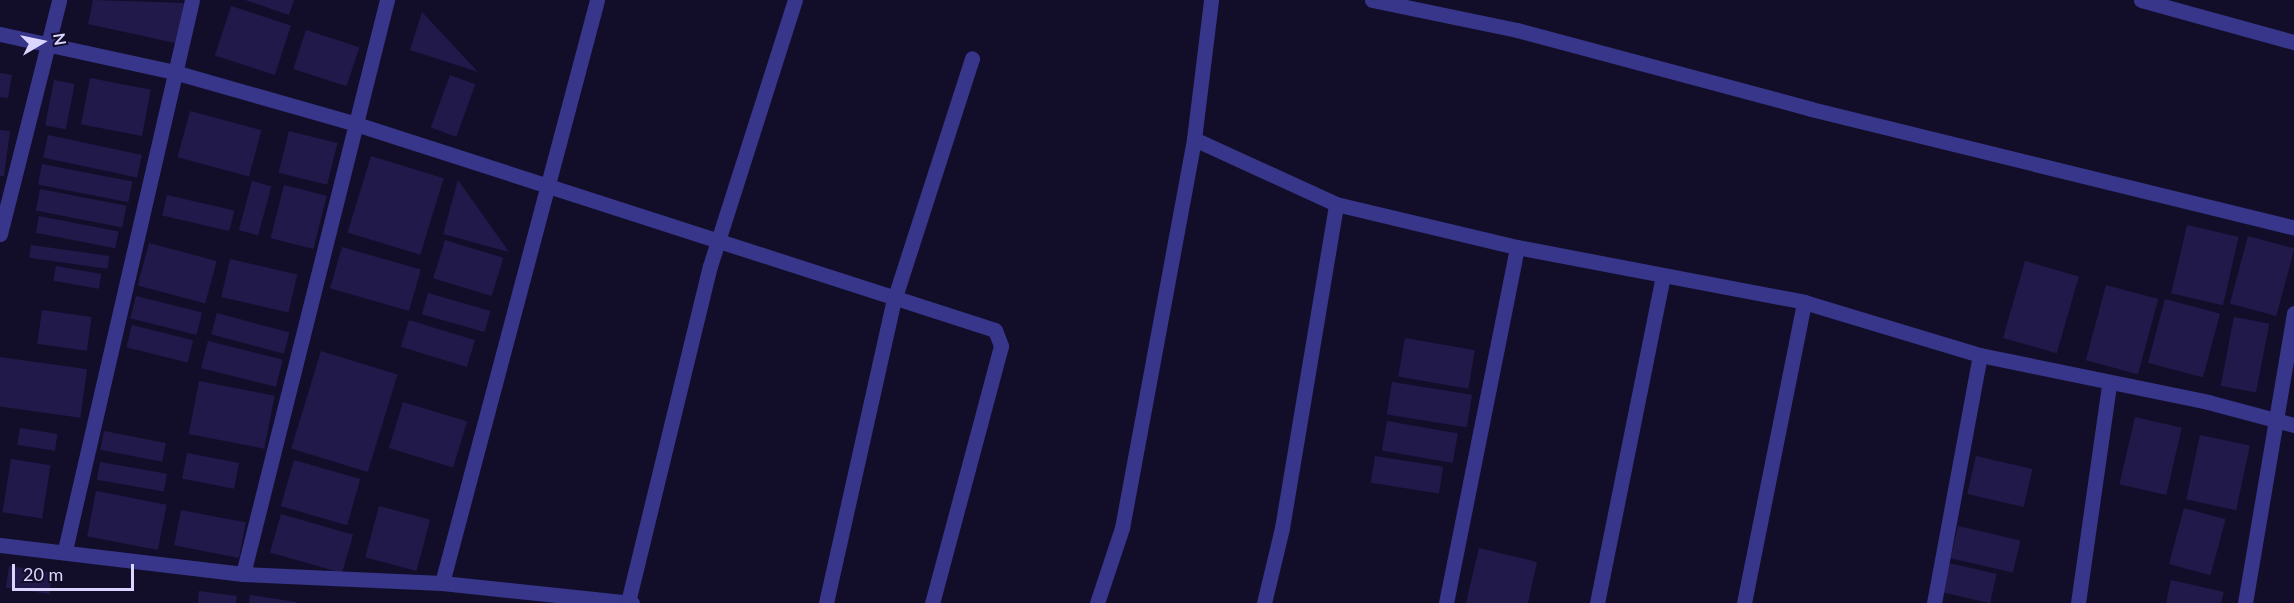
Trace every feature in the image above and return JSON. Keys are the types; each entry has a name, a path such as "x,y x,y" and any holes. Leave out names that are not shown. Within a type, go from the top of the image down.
{"street":[{"path":"0,234 58,0"},
{"path":"65,550 192,0"},
{"path":"243,574 387,0"},
{"path":"442,583 597,0"},
{"path":"0,545 65,550 243,574 442,583 630,603 719,238 795,0"},
{"path":"1097,603 1122,528 1194,139 1211,0"},
{"path":"1372,0 1517,30 1811,109 2294,228"},
{"path":"2141,0 2294,42"},
{"path":"0,34 174,72 356,124 548,188 719,238 894,300 975,321 995,330 1001,346 932,603"},
{"path":"826,603 894,300 972,58"},
{"path":"1194,139 1336,204 1517,247 1804,302 1980,355 2109,384 2208,402 2294,425"},
{"path":"1264,603 1282,528 1336,204"},
{"path":"1446,603 1517,247"},
{"path":"1597,603 1663,276"},
{"path":"1744,603 1804,302"},
{"path":"2245,603 2273,419 2294,313"},
{"path":"1934,603 1980,355"},
{"path":"2078,603 2109,384"}],"building":[{"path":"93,0 184,3 175,43 88,24"},
{"path":"245,0 294,0 289,15"},
{"path":"231,6 291,25 275,75 215,55"},
{"path":"422,12 478,72 410,50"},
{"path":"306,30 359,47 347,86 293,69"},
{"path":"0,73 12,75 8,98 0,97"},
{"path":"450,75 475,84 456,137 431,128"},
{"path":"90,78 151,90 142,136 81,124"},
{"path":"54,80 75,84 66,129 45,125"},
{"path":"190,111 261,130 249,177 178,157"},
{"path":"0,130 10,131 4,176 0,176"},
{"path":"289,131 338,143 327,185 279,173"},
{"path":"48,135 142,155 137,177 43,157"},
{"path":"371,156 444,178 420,255 348,233"},
{"path":"42,164 132,182 128,202 38,185"},
{"path":"458,180 509,252 443,234"},
{"path":"252,181 271,186 258,235 239,230"},
{"path":"284,185 327,196 313,249 271,238"},
{"path":"40,189 126,206 122,227 36,211"},
{"path":"167,195 234,211 230,231 162,215"},
{"path":"39,216 119,231 115,248 36,233"},
{"path":"2187,225 2239,237 2223,305 2171,293"},
{"path":"2248,236 2294,248 2276,316 2230,304"},
{"path":"445,240 503,258 492,296 433,278"},
{"path":"149,243 217,261 205,304 138,286"},
{"path":"31,245 109,256 107,269 29,258"},
{"path":"342,247 421,270 409,311 330,288"},
{"path":"230,259 297,275 288,313 221,297"},
{"path":"2025,261 2079,276 2057,353 2003,338"},
{"path":"56,266 101,274 99,289 53,281"},
{"path":"2106,285 2158,299 2138,374 2086,360"},
{"path":"428,293 490,311 484,332 422,314"},
{"path":"136,296 202,312 196,335 130,318"},
{"path":"2165,299 2220,314 2203,378 2148,363"},
{"path":"42,310 92,317 87,351 37,344"},
{"path":"217,313 289,332 284,354 211,334"},
{"path":"2234,317 2269,324 2256,393 2221,386"},
{"path":"409,320 475,340 467,367 401,347"},
{"path":"132,325 193,340 188,363 126,347"},
{"path":"1405,338 1475,350 1468,389 1398,376"},
{"path":"208,341 283,360 276,387 201,368"},
{"path":"321,351 398,374 368,472 291,449"},
{"path":"0,357 87,369 80,418 0,406"},
{"path":"199,381 275,396 264,449 189,434"},
{"path":"1392,382 1472,395 1467,427 1387,415"},
{"path":"403,402 467,422 453,467 389,448"},
{"path":"2135,417 2182,428 2166,495 2119,484"},
{"path":"1387,421 1458,434 1453,463 1382,451"},
{"path":"20,428 58,434 55,451 17,445"},
{"path":"104,431 166,443 162,462 100,450"},
{"path":"2200,435 2250,446 2236,510 2186,500"},
{"path":"187,453 239,463 234,489 182,479"},
{"path":"1375,456 1443,467 1439,493 1371,483"},
{"path":"1976,456 2033,469 2024,507 1967,494"},
{"path":"11,459 51,465 42,519 3,512"},
{"path":"294,460 360,479 347,525 281,506"},
{"path":"100,462 167,474 164,492 97,480"},
{"path":"96,491 167,505 158,550 87,536"},
{"path":"379,506 430,520 416,571 365,557"},
{"path":"2184,508 2226,519 2211,575 2169,564"},
{"path":"181,510 246,523 239,558 174,545"},
{"path":"281,514 353,535 342,573 270,552"},
{"path":"1958,526 2020,540 2013,573 1951,558"},
{"path":"1479,548 1537,562 1528,603 1466,603"},
{"path":"1949,563 1997,574 1990,603 1942,592"},
{"path":"9,566 53,572 50,594 6,588"},
{"path":"2171,580 2224,592 2221,603 2166,603"},
{"path":"199,591 237,596 236,603 198,603"},
{"path":"250,595 296,602 296,603 249,603"}]}
